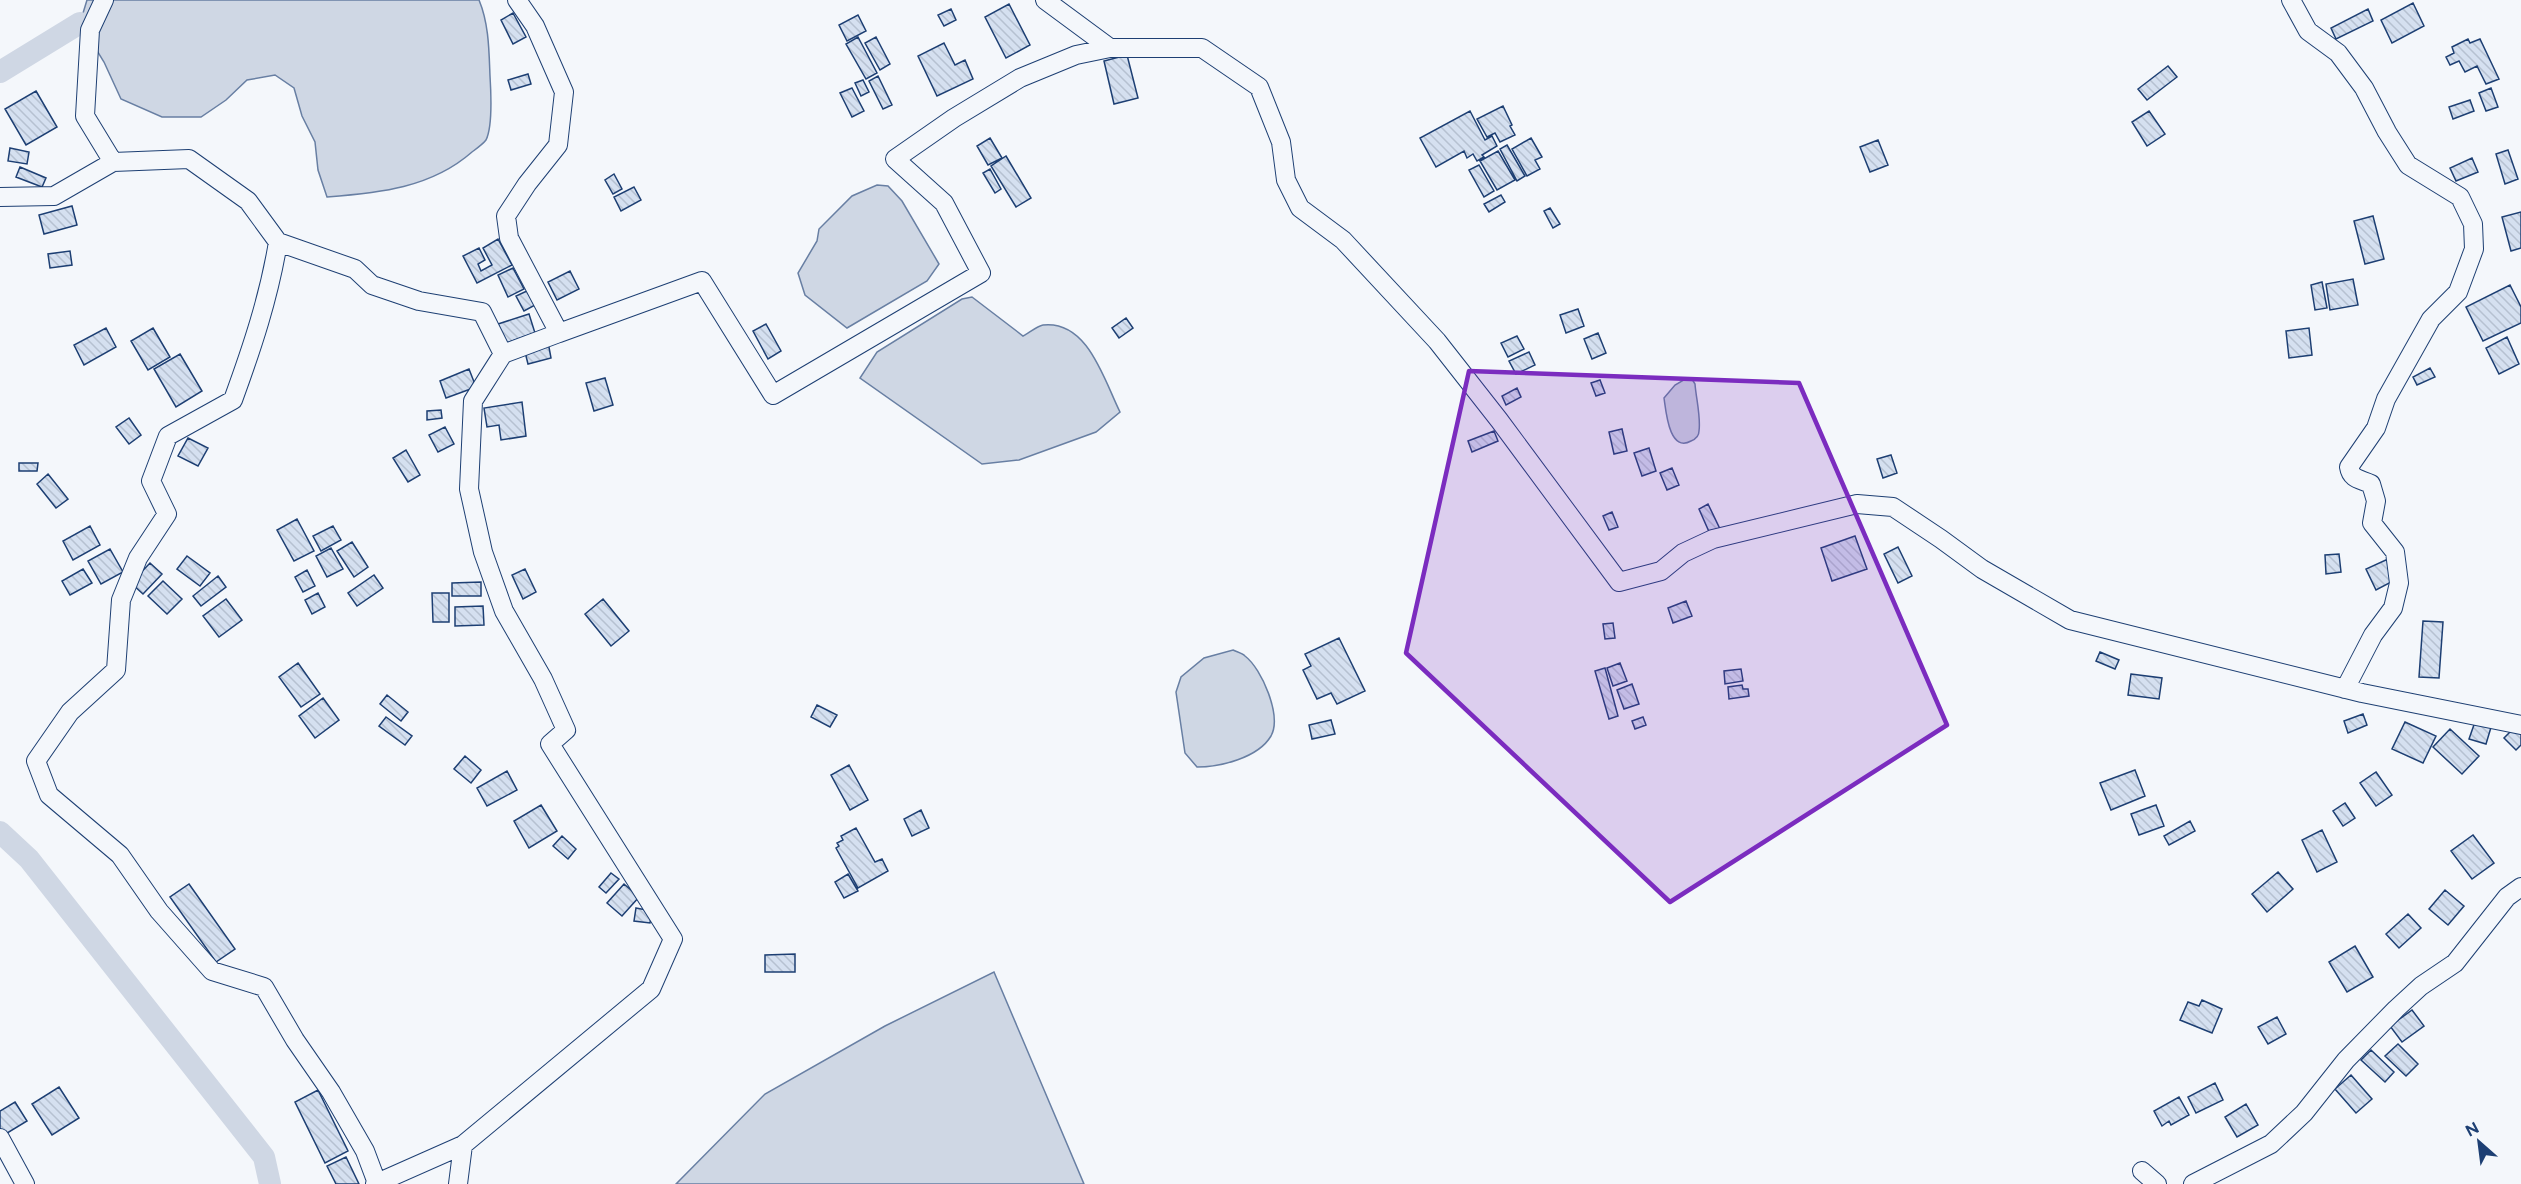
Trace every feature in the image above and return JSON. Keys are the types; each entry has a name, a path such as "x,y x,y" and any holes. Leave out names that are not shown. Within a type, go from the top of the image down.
{"street":[{"path":"104,0 90,30 85,116 113,162"},
{"path":"517,0 535,27 564,92 558,145 527,184 506,216 509,238 559,333"},
{"path":"1045,0 1110,48"},
{"path":"2291,0 2308,31 2338,53 2364,88 2387,132 2408,165 2460,197 2473,224 2475,249 2458,292 2431,319 2386,399 2376,428 2349,468 2350,474 2355,479 2371,484 2376,501 2372,523 2395,552 2399,583 2393,608 2373,635 2345,689"},
{"path":"278,242 273,274 255,340 233,400 168,436 151,480 168,514 138,558 122,600 116,670 70,712 36,761 49,795 120,855 159,911 212,970 264,987 295,1040 331,1092 365,1151 376,1183 463,1145 651,989 673,939 550,744 566,730 543,680 504,611 483,552 469,489 473,401 503,354 702,281 773,395 981,273 944,203 896,159 954,118 1020,78 1076,55 1110,48 1202,48 1259,87 1281,142 1286,180 1300,208 1343,240 1437,341 1499,420 1619,582 1661,571 1683,553 1713,539 1857,504 1893,507 1982,570 2070,620 2345,689 2521,725"},
{"path":"0,197 54,196 113,162 189,159 248,201 278,242 355,269 372,285 419,301 482,312 503,354"},
{"path":"2193,1184 2271,1144 2304,1113 2346,1060 2396,1009 2421,986 2455,963 2507,897 2521,887"},
{"path":"0,1138 25,1184"},
{"path":"458,1184 463,1145"},
{"path":"2142,1171 2157,1184"}],"highlighted area":[{"path":"1469,371 1799,383 1947,725 1670,902 1406,653"}],"shaded area":[{"path":"87,0 479,0 485,18 489,47 491,109 486,140 456,164 422,181 385,190 327,197 318,170 315,142 302,116 294,88 275,75 247,80 226,100 201,117 162,117 121,99 104,62 80,23"},
{"path":"877,185 888,186 902,201 939,264 927,281 847,328 805,295 798,273 817,241 819,229 852,196"},
{"path":"972,297 1023,336 1043,325 1059,326 1072,332 1092,355 1120,412 1096,432 1019,460 982,464 860,378 877,352 962,299"},
{"path":"1687,378 1692,379 1695,384 1699,433 1693,440 1684,443 1673,436 1664,398 1675,385"},
{"path":"1233,650 1244,655 1251,662 1264,682 1272,705 1274,727 1265,744 1248,755 1227,763 1197,767 1185,753 1176,692 1181,677 1204,658"},
{"path":"994,972 1084,1184 676,1184 765,1094 885,1026"}],"building":[{"path":"2413,3 2424,26 2392,43 2381,20"},
{"path":"1009,4 1030,45 1006,58 985,17"},
{"path":"951,9 956,20 944,26 938,15"},
{"path":"2368,9 2373,21 2336,39 2331,28"},
{"path":"513,13 526,37 513,44 501,20"},
{"path":"858,15 866,31 847,41 839,25"},
{"path":"858,37 877,73 866,79 846,44"},
{"path":"876,37 890,64 880,70 865,43"},
{"path":"2468,39 2470,43 2480,39 2499,79 2486,84 2477,66 2465,72 2459,61 2450,65 2446,57 2454,53 2452,47"},
{"path":"944,43 955,65 965,60 973,79 937,96 918,56"},
{"path":"1127,55 1138,98 1114,104 1104,61"},
{"path":"2168,66 2177,77 2147,100 2138,89"},
{"path":"528,74 531,84 511,90 508,80"},
{"path":"878,76 892,105 883,109 869,81"},
{"path":"863,80 869,92 861,96 855,83"},
{"path":"852,88 864,111 852,117 840,93"},
{"path":"2491,88 2498,107 2486,111 2479,93"},
{"path":"36,91 57,127 26,145 5,109"},
{"path":"2470,100 2474,111 2453,119 2449,107"},
{"path":"1503,106 1515,135 1500,142 1495,133 1487,137 1477,119"},
{"path":"1470,111 1485,140 1492,136 1497,146 1477,161 1473,154 1467,158 1464,151 1436,167 1420,138"},
{"path":"2149,111 2165,134 2147,146 2132,122"},
{"path":"990,138 1002,158 988,165 977,146"},
{"path":"1531,138 1542,157 1535,160 1540,169 1527,176 1512,149"},
{"path":"1878,140 1888,165 1870,172 1860,147"},
{"path":"1507,145 1525,176 1517,181 1500,149"},
{"path":"10,148 29,152 27,164 8,161"},
{"path":"2508,150 2518,179 2505,184 2496,154"},
{"path":"1498,151 1515,180 1497,190 1480,161"},
{"path":"1006,156 1031,198 1016,207 991,166"},
{"path":"2472,158 2478,172 2456,181 2450,168"},
{"path":"1479,165 1494,191 1484,197 1469,170"},
{"path":"20,167 46,178 42,187 16,177"},
{"path":"990,169 1001,189 995,193 983,173"},
{"path":"614,174 622,189 613,194 605,180"},
{"path":"634,187 641,200 621,211 614,197"},
{"path":"1501,195 1505,202 1489,212 1484,204"},
{"path":"72,206 77,225 44,234 39,215"},
{"path":"1550,208 1560,224 1553,228 1544,211"},
{"path":"2521,212 2521,248 2511,251 2502,217"},
{"path":"2373,216 2384,259 2365,264 2354,221"},
{"path":"498,239 512,265 477,283 463,256 479,248 485,260 478,264 481,271 492,265 483,248"},
{"path":"70,251 72,265 50,268 48,254"},
{"path":"513,268 524,289 508,297 498,275"},
{"path":"570,271 579,289 557,300 548,282"},
{"path":"2353,279 2358,305 2330,310 2326,284"},
{"path":"2322,282 2327,308 2315,310 2311,285"},
{"path":"2510,285 2521,307 2521,323 2483,341 2466,307"},
{"path":"529,290 537,304 524,311 516,296"},
{"path":"1578,309 1584,326 1566,333 1560,315"},
{"path":"529,314 535,333 504,344 498,324"},
{"path":"1126,318 1133,328 1119,338 1112,328"},
{"path":"766,324 781,351 768,359 753,331"},
{"path":"106,328 116,347 84,365 74,345"},
{"path":"153,328 170,357 148,370 131,341"},
{"path":"2309,328 2312,355 2289,358 2286,331"},
{"path":"1598,333 1606,353 1592,359 1584,339"},
{"path":"1517,336 1524,349 1508,357 1501,343"},
{"path":"2507,337 2519,364 2499,374 2486,348"},
{"path":"548,342 551,358 528,364 524,348"},
{"path":"1529,352 1535,365 1516,374 1509,361"},
{"path":"180,354 202,391 176,407 154,369"},
{"path":"2430,368 2435,377 2417,385 2413,377"},
{"path":"469,369 476,387 446,398 440,381"},
{"path":"605,378 613,405 594,411 586,383"},
{"path":"1600,380 1605,393 1596,396 1591,383"},
{"path":"1517,388 1521,397 1506,405 1502,396"},
{"path":"522,402 526,436 501,440 499,425 487,427 484,408"},
{"path":"441,410 442,418 427,420 427,411"},
{"path":"129,418 141,435 129,444 116,427"},
{"path":"445,427 454,444 438,452 429,435"},
{"path":"1622,429 1627,451 1614,454 1609,432"},
{"path":"1494,431 1498,441 1472,452 1468,441"},
{"path":"188,438 208,448 198,466 178,456"},
{"path":"1649,448 1656,471 1642,476 1634,453"},
{"path":"406,450 420,475 408,482 393,458"},
{"path":"1891,455 1897,473 1883,478 1877,459"},
{"path":"19,463 38,463 37,471 19,471"},
{"path":"1672,468 1679,485 1667,490 1660,473"},
{"path":"48,474 68,499 56,508 37,484"},
{"path":"1708,504 1720,529 1710,534 1699,509"},
{"path":"1612,512 1618,527 1609,530 1603,516"},
{"path":"297,519 314,551 294,561 277,530"},
{"path":"90,526 100,545 73,560 63,541"},
{"path":"333,526 341,540 321,551 313,536"},
{"path":"1855,536 1867,569 1832,581 1821,548"},
{"path":"352,542 368,567 354,577 337,551"},
{"path":"1898,547 1912,576 1898,583 1884,554"},
{"path":"331,548 343,569 327,577 316,556"},
{"path":"110,549 123,572 101,584 88,561"},
{"path":"2339,554 2341,572 2326,574 2325,555"},
{"path":"187,556 210,573 200,586 177,569"},
{"path":"2388,559 2397,579 2376,590 2366,569"},
{"path":"150,563 162,574 143,594 131,583"},
{"path":"83,569 92,583 70,595 62,581"},
{"path":"525,569 536,592 523,599 512,575"},
{"path":"307,570 315,586 303,592 295,577"},
{"path":"374,575 383,588 357,606 348,593"},
{"path":"218,576 226,587 201,606 193,596"},
{"path":"163,581 182,599 167,614 148,596"},
{"path":"481,582 481,596 452,596 452,583"},
{"path":"318,593 325,607 312,614 305,600"},
{"path":"432,593 449,593 449,622 433,622"},
{"path":"226,599 242,620 219,637 203,616"},
{"path":"603,599 629,631 611,646 585,614"},
{"path":"1686,601 1692,616 1673,623 1668,608"},
{"path":"483,606 484,625 455,626 455,607"},
{"path":"2423,621 2443,622 2439,678 2419,677"},
{"path":"1613,623 1615,638 1605,639 1603,624"},
{"path":"1339,638 1365,691 1337,704 1331,693 1317,699 1303,670 1311,666 1305,654"},
{"path":"2100,652 2119,660 2115,669 2096,661"},
{"path":"298,663 320,694 301,707 279,677"},
{"path":"1620,663 1627,681 1613,686 1607,668"},
{"path":"1605,668 1618,716 1609,719 1595,671"},
{"path":"1741,669 1743,681 1725,684 1724,671"},
{"path":"2131,674 2162,678 2159,699 2128,695"},
{"path":"1632,684 1639,704 1624,709 1617,690"},
{"path":"1742,685 1743,689 1748,689 1749,696 1729,699 1728,687"},
{"path":"387,695 408,712 401,721 380,704"},
{"path":"323,698 339,720 315,738 299,716"},
{"path":"817,705 837,715 830,727 811,717"},
{"path":"2363,714 2367,725 2348,733 2344,721"},
{"path":"386,717 412,736 405,745 379,726"},
{"path":"1643,717 1646,725 1635,729 1632,721"},
{"path":"2476,719 2492,724 2486,744 2469,739"},
{"path":"1331,720 1335,734 1312,739 1309,725"},
{"path":"2405,722 2436,736 2423,763 2392,749"},
{"path":"2514,728 2521,734 2521,745 2516,750 2504,738"},
{"path":"2450,729 2479,756 2462,774 2433,747"},
{"path":"465,756 481,770 471,783 454,769"},
{"path":"849,765 868,800 850,810 831,775"},
{"path":"2135,770 2145,796 2111,810 2100,783"},
{"path":"507,771 517,790 487,806 477,788"},
{"path":"2376,772 2392,795 2376,806 2360,783"},
{"path":"2345,803 2355,818 2343,826 2333,811"},
{"path":"541,805 557,831 529,848 514,821"},
{"path":"2156,805 2164,826 2139,835 2131,814"},
{"path":"921,810 929,828 912,836 904,819"},
{"path":"2190,821 2195,831 2169,845 2164,836"},
{"path":"856,828 875,862 882,859 888,871 858,888 836,848 839,846 837,843 843,840 841,836"},
{"path":"2322,830 2337,862 2317,872 2302,840"},
{"path":"2473,835 2494,863 2472,879 2451,851"},
{"path":"562,836 576,849 568,859 553,846"},
{"path":"2278,872 2293,889 2267,912 2252,894"},
{"path":"611,873 619,879 606,893 599,887"},
{"path":"848,874 858,891 844,898 835,882"},
{"path":"189,884 235,949 216,962 170,897"},
{"path":"624,884 639,897 622,916 607,903"},
{"path":"2445,890 2464,906 2448,925 2429,909"},
{"path":"636,908 652,911 650,923 634,921"},
{"path":"2408,914 2421,928 2399,948 2386,934"},
{"path":"2355,946 2373,977 2347,992 2329,962"},
{"path":"795,954 795,972 765,972 765,955"},
{"path":"2202,1000 2222,1009 2212,1033 2180,1020 2188,1002 2199,1006"},
{"path":"2412,1010 2424,1026 2402,1042 2390,1026"},
{"path":"2277,1017 2286,1034 2268,1044 2258,1027"},
{"path":"2398,1044 2418,1064 2406,1076 2385,1056"},
{"path":"2371,1050 2394,1072 2385,1082 2361,1060"},
{"path":"2351,1075 2372,1099 2356,1113 2335,1089"},
{"path":"2215,1083 2223,1100 2196,1113 2188,1097"},
{"path":"59,1087 79,1118 52,1135 32,1104"},
{"path":"318,1090 348,1151 325,1163 295,1102"},
{"path":"2179,1097 2189,1115 2171,1125 2169,1121 2162,1126 2154,1111"},
{"path":"15,1102 27,1121 4,1135 0,1128 0,1111"},
{"path":"2246,1104 2258,1125 2237,1137 2225,1117"},
{"path":"346,1157 359,1184 336,1184 327,1166"}],"waterway":[{"path":"0,72 80,23"},
{"path":"0,832 29,859 264,1157 270,1184"}]}
